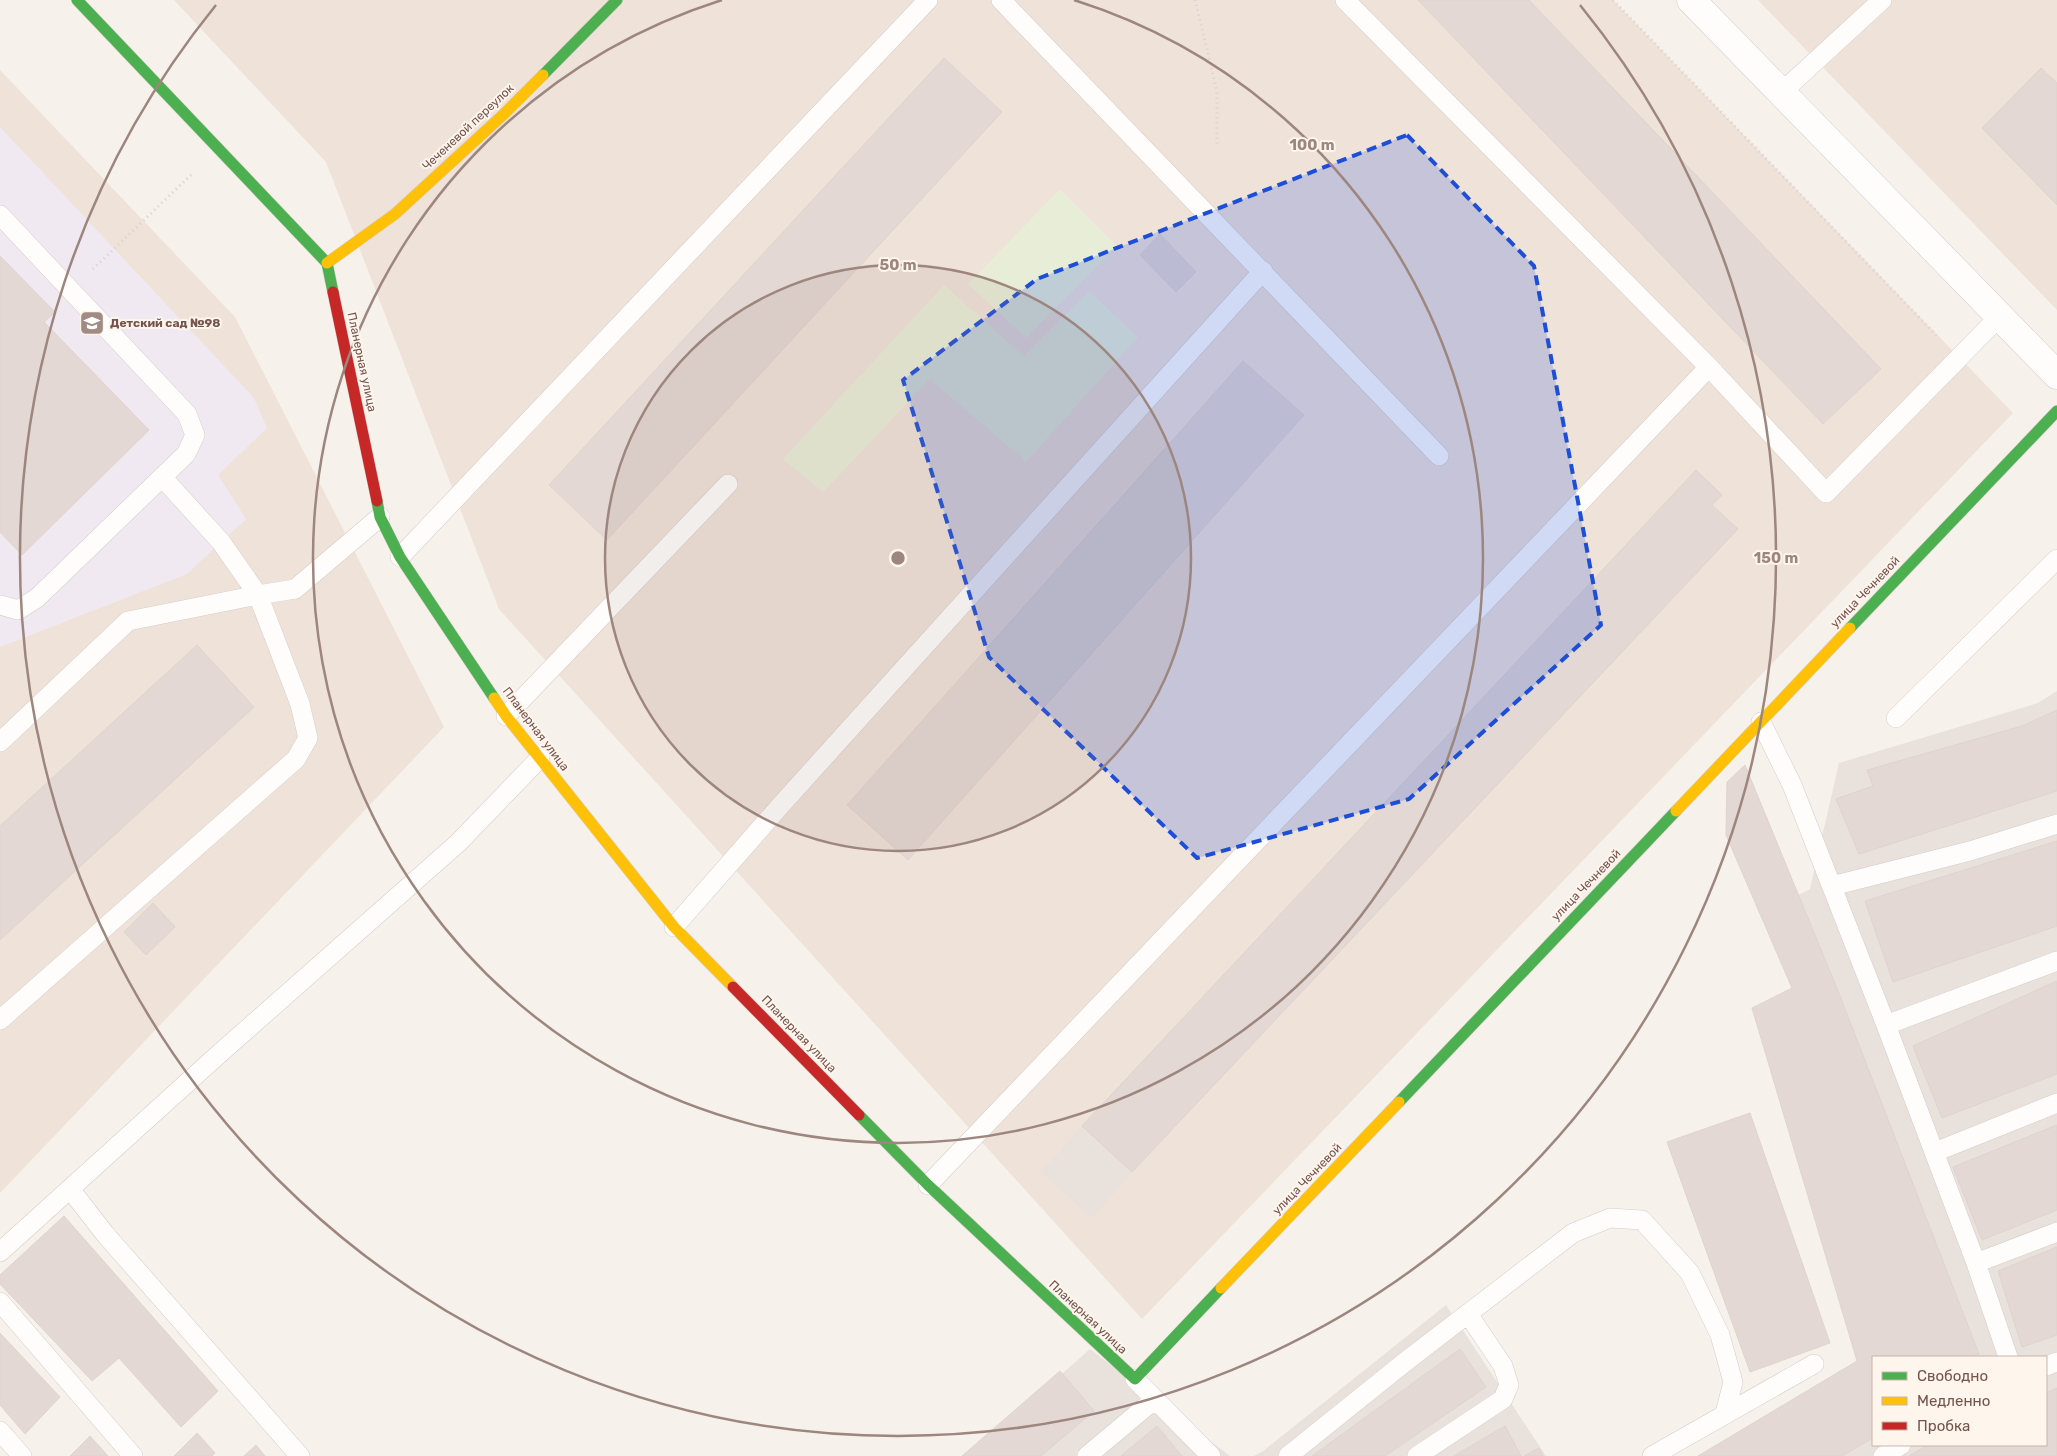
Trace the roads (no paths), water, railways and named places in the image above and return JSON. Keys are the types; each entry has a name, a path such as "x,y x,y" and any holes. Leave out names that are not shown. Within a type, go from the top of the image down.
{"street":[{"path":"77,0 327,263"},
{"name":"Чеченевой переулок","path":"327,263 395,214 504,114 617,0"},
{"path":"1691,0 1999,317 2052,360"},
{"name":"Планерная улица","path":"327,263 380,517 400,557 506,716 674,927 928,1185 1135,1379"},
{"name":"улица Чечневой","path":"1135,1379 2057,411"}],"lane":[{"path":"400,557 928,0"},
{"path":"1001,0 1439,456"},
{"path":"1345,0 1708,367 1826,493 1999,317"},
{"path":"1782,92 1882,0"},
{"path":"0,215 187,414 195,435 186,454 37,598 18,610 0,605"},
{"path":"674,927 780,806 1263,271"},
{"path":"928,1185 1708,367"},
{"path":"0,1020 296,758 308,738 300,704 258,595 221,542 162,477"},
{"path":"506,716 728,484"},
{"path":"0,742 128,621 295,589 380,517"},
{"path":"1896,718 2057,559"},
{"path":"1761,722 1792,785 1832,886 1976,1263 2008,1356"},
{"path":"0,1252 458,842 540,758"},
{"path":"1832,886 1970,851 2057,824"},
{"path":"1886,1025 2057,961"},
{"path":"1934,1152 2057,1103"},
{"path":"70,1188 105,1234 300,1456"},
{"path":"1288,1456 1405,1362 1573,1233 1610,1218 1642,1220 1690,1273 1720,1334 1733,1382 1725,1413"},
{"path":"1976,1263 2057,1232"},
{"path":"0,1302 133,1456"},
{"path":"1417,1456 1503,1399 1509,1385 1503,1366 1468,1314"},
{"path":"1652,1456 1814,1364"},
{"path":"1135,1379 1211,1456"},
{"path":"1088,1456 1155,1399"},
{"path":"0,1431 22,1456"},
{"path":"1883,1456 1899,1446"}],"place":[{"name":"Детский сад №98","path":"92,323"}]}
